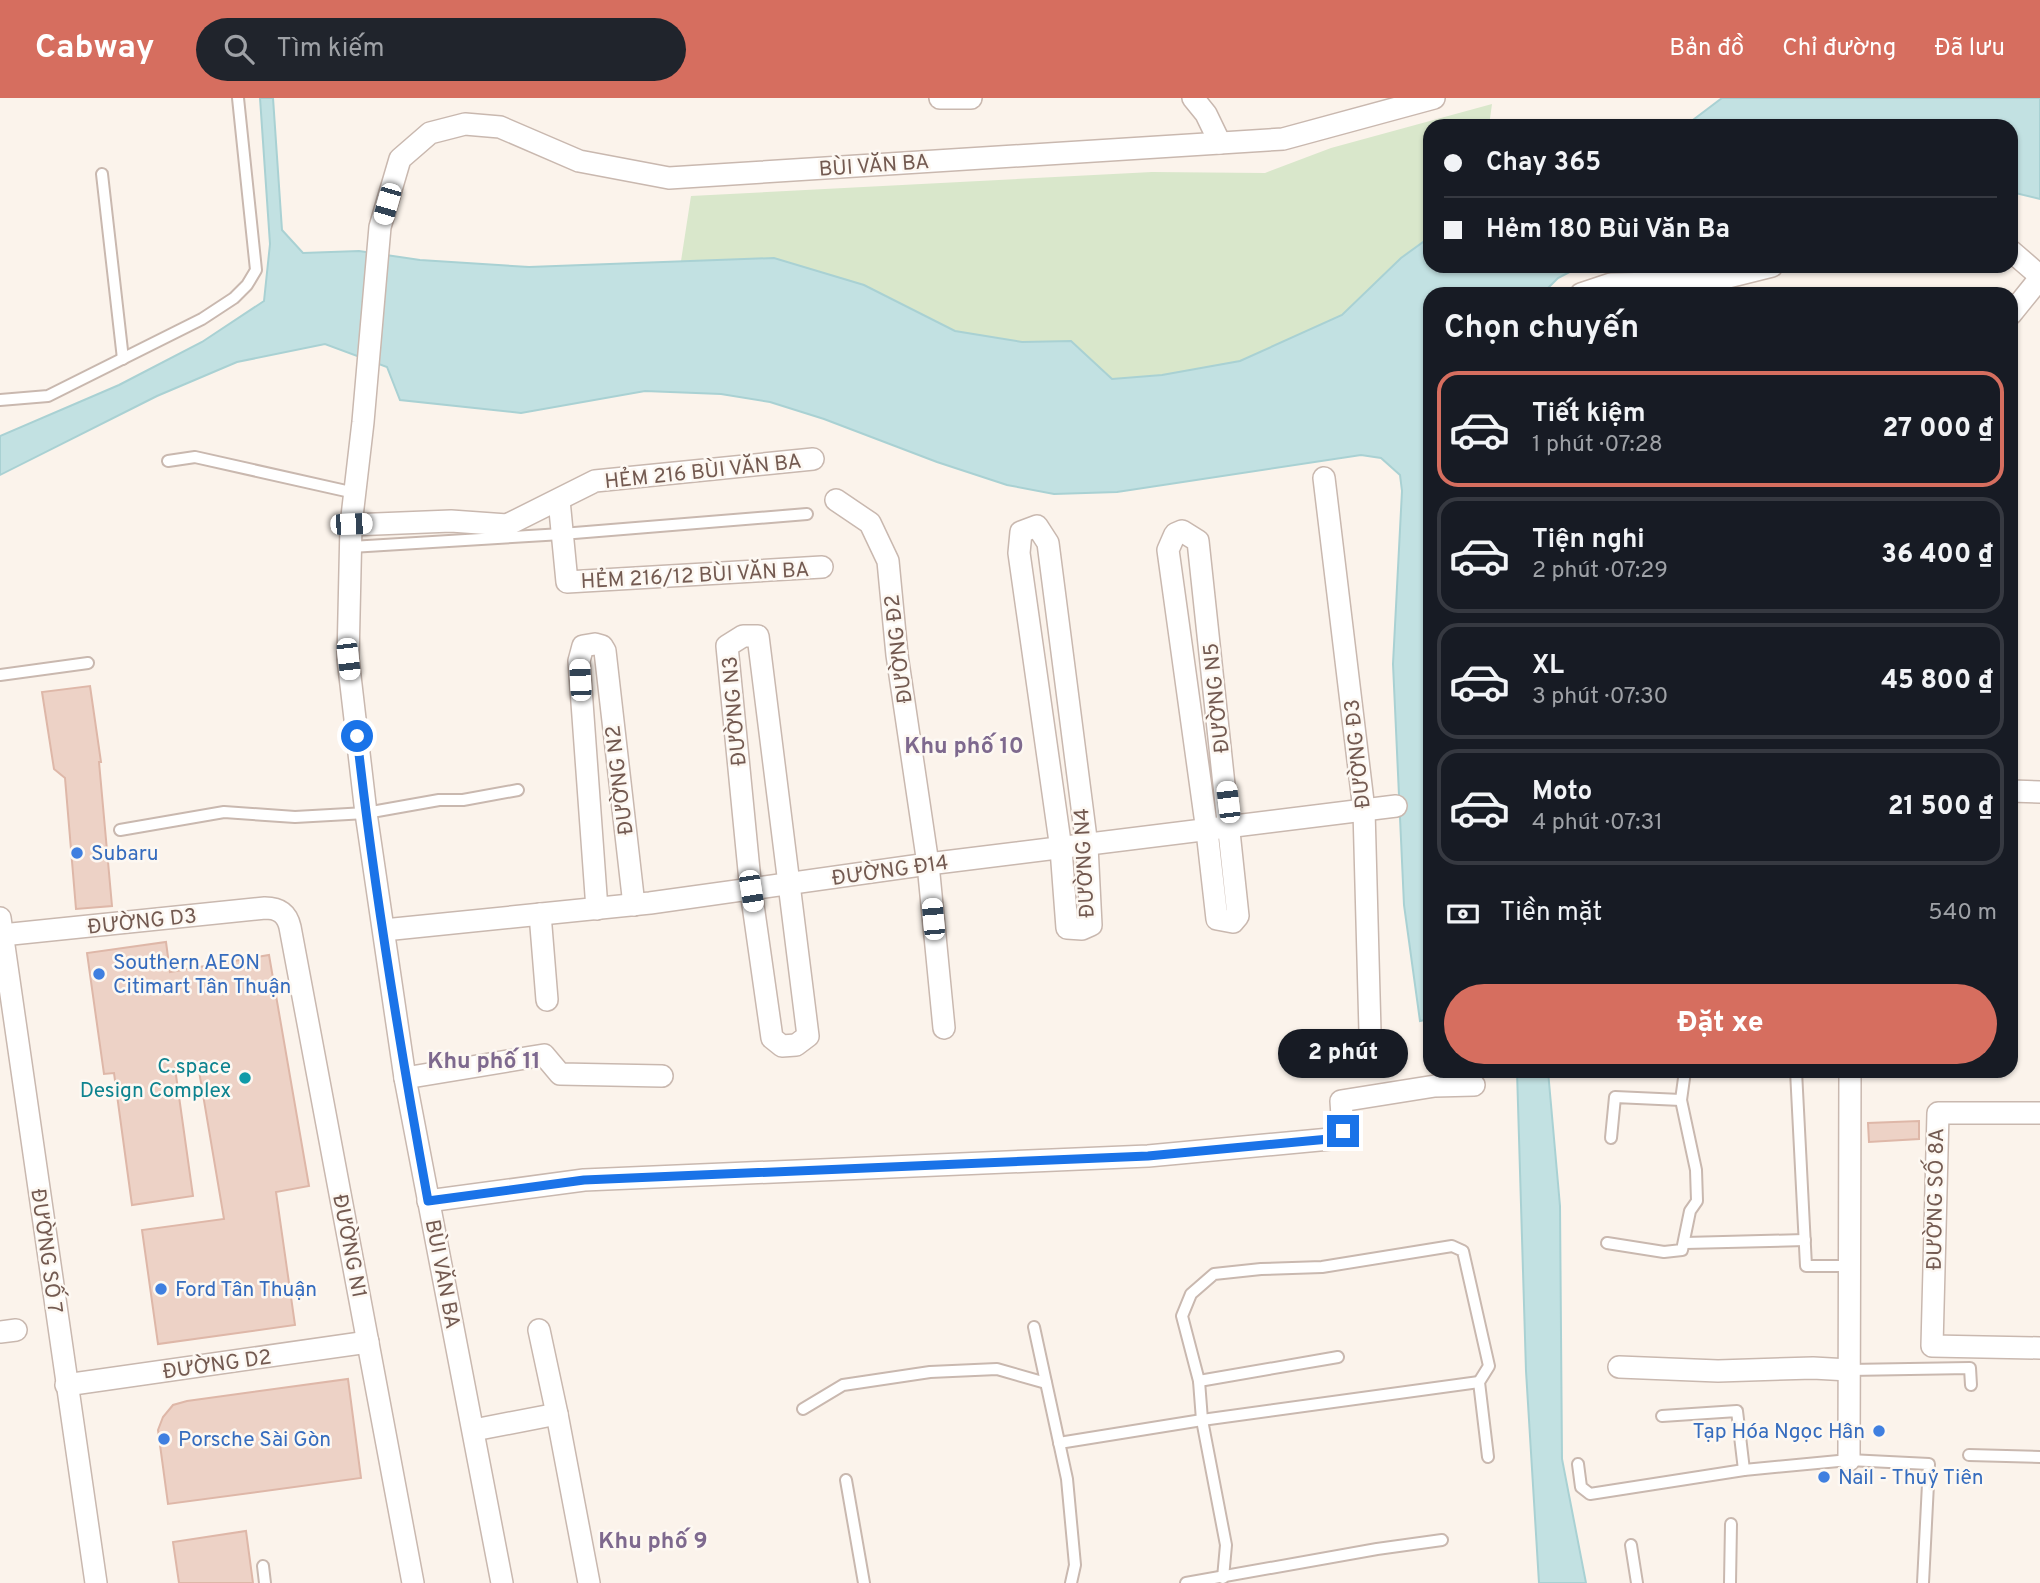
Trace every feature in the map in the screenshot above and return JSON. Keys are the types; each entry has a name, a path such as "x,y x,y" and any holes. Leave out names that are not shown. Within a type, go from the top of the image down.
{"street":[{"path":"940,98 971,98"},
{"path":"1193,98 1206,114 1220,143"},
{"name":"BÙI VĂN BA","path":"502,1583 405,1078 366,813 348,659 351,524 380,227 400,159 430,133 465,124 500,127 579,161 669,178 1283,139 1402,103 1434,98"},
{"path":"2018,257 2040,277 2018,305"},
{"path":"1711,287 1752,273"},
{"path":"1602,287 1611,284 1684,287"},
{"name":"HẺM 216 BÙI VĂN BA","path":"351,524 451,521 507,525 595,481 813,459"},
{"name":"ĐƯỜNG Đ3","path":"1324,478 1364,810 1370,1032"},
{"name":"HẺM 216/12 BÙI VĂN BA","path":"559,500 567,582 822,567"},
{"name":"ĐƯỜNG Đ2","path":"836,500 870,523 888,561 897,655 928,864 944,1028"},
{"name":"ĐƯỜNG N4","path":"1037,526 1048,543 1087,846 1091,925 1082,929 1067,928 1061,849 1019,552 1021,532 1037,526"},
{"name":"ĐƯỜNG N5","path":"1182,531 1198,541 1231,828 1238,916 1233,922 1217,919 1168,551 1175,534 1182,531"},
{"name":"ĐƯỜNG N3","path":"751,891 727,646 743,636 758,636 791,885"},
{"name":"ĐƯỜNG N2","path":"597,909 579,661 583,646 595,644 602,646 605,651 634,905"},
{"path":"2018,791 2040,792"},
{"name":"ĐƯỜNG Đ14","path":"384,930 751,891 928,864 1396,806"},
{"path":"751,891 772,1038 782,1046 796,1045 808,1036 791,885"},
{"name":"ĐƯỜNG D3","path":"1,927 265,908 281,911"},
{"name":"ĐƯỜNG N1","path":"281,911 287,917 290,927 413,1583"},
{"path":"540,914 547,1000"},
{"name":"ĐƯỜNG SỐ 7","path":"1,927 96,1583"},
{"path":"405,1078 544,1055 560,1074 662,1076"},
{"path":"1849,1460 1850,1078"},
{"path":"428,1201 584,1180 1148,1156 1339,1138 1343,1131 1340,1102 1435,1086 1474,1085"},
{"name":"ĐƯỜNG SỐ 8A","path":"2040,1113 1938,1113 1932,1346 2040,1348"},
{"path":"539,1331 589,1583"},
{"name":"ĐƯỜNG D2","path":"66,1385 368,1342"},
{"path":"1619,1367 1718,1371 1813,1368 1849,1370"},
{"path":"474,1430 557,1414"}],"lane":[{"path":"0,400 48,396 202,319 234,298 247,285 256,270 238,98"},
{"path":"102,174 122,359"},
{"path":"168,461 195,457 355,493"},
{"path":"351,547 562,534 807,514"},
{"path":"0,675 88,663"},
{"path":"120,830 224,812 295,817 366,813 518,790"},
{"path":"1607,1243 1677,1252 1682,1250 1689,1211 1697,1201 1696,1170 1681,1100 1684,1078"},
{"path":"1796,1078 1806,1266 1849,1266"},
{"path":"1611,1138 1615,1097 1681,1100"},
{"path":"1685,1242 1805,1240"},
{"path":"1223,1578 1226,1545 1202,1420 1199,1381 1182,1316 1191,1294 1214,1274 1322,1267 1452,1246 1463,1251 1489,1366 1479,1382 1488,1457"},
{"path":"1034,1327 1067,1479 1075,1565 1072,1583"},
{"path":"1199,1381 1338,1357"},
{"path":"1849,1370 1970,1368 1971,1385"},
{"path":"803,1409 843,1385 930,1372 997,1369 1046,1383"},
{"path":"1059,1443 1202,1420 1479,1382"},
{"path":"1662,1416 1737,1411 1744,1470"},
{"path":"1969,1455 2040,1457"},
{"path":"1578,1464 1581,1487 1590,1494 1744,1470 1849,1460 1929,1464 1923,1583"},
{"path":"846,1480 864,1583"},
{"path":"1730,1583 1731,1524"},
{"path":"1186,1583 1443,1540"},
{"path":"1631,1545 1637,1583"},
{"path":"263,1566 265,1583"}],"green space":[{"path":"1492,104 1490,119 1437,119"},
{"path":"1423,123 1423,242 1401,258 1342,315 1240,361 1162,375 1112,379 1071,341 1022,342 955,331 864,285 774,258 681,261 691,196 1152,172 1265,173 1331,148"}],"water":[{"path":"260,98 273,98 282,230 303,253 359,251 420,260 529,267 774,258 864,285 955,331 1022,342 1071,341 1112,379 1162,375 1240,361 1342,315 1401,258 1423,242 1423,273 1568,273 1549,287 1423,287 1423,1020 1420,1021 1404,905 1393,664 1402,491 1400,475 1381,458 1361,455 1117,492 1054,494 1007,485 770,402 721,394 645,391 521,413 400,400 387,367 325,344 237,362 157,396 0,475 0,436 119,385 202,342 264,301 270,244"},
{"path":"1722,98 2040,98 2040,199 2018,194 2018,119 1694,119"},
{"path":"1517,1078 1549,1078 1560,1206 1562,1459 1586,1583 1539,1583 1526,1371"}],"building":[{"path":"90,686 101,762 112,906 76,909 65,778 54,769 42,692"},
{"path":"166,942 170,972 269,955 309,1186 276,1192 295,1325 158,1344 142,1230 224,1219 198,1065 175,1068 193,1196 132,1205 114,1073 104,1074 87,953"},
{"path":"1919,1121 1919,1139 1869,1142 1868,1123"},
{"path":"348,1379 361,1478 168,1504 158,1430 163,1417 173,1405"},
{"path":"246,1531 253,1583 179,1583 173,1542"}],"place":[{"name":"Subaru","path":"77,853"},
{"name":"Southern AEON Citimart Tân Thuận","path":"99,974"},
{"name":"C.space Design Complex","path":"245,1078"},
{"name":"Ford Tân Thuận","path":"161,1289"},
{"name":"Tạp Hóa Ngọc Hân","path":"1879,1431"},
{"name":"Porsche Sài Gòn","path":"164,1439"},
{"name":"Nail - Thuỷ Tiên","path":"1824,1477"}],"district":[{"name":"Khu phố 10","path":"964,745"},
{"name":"Khu phố 11","path":"484,1060"},
{"name":"Khu phố 9","path":"653,1540"}],"route":[{"path":"357,736 405,1078 428,1201 584,1180 1148,1156 1339,1138 1343,1131"}]}
